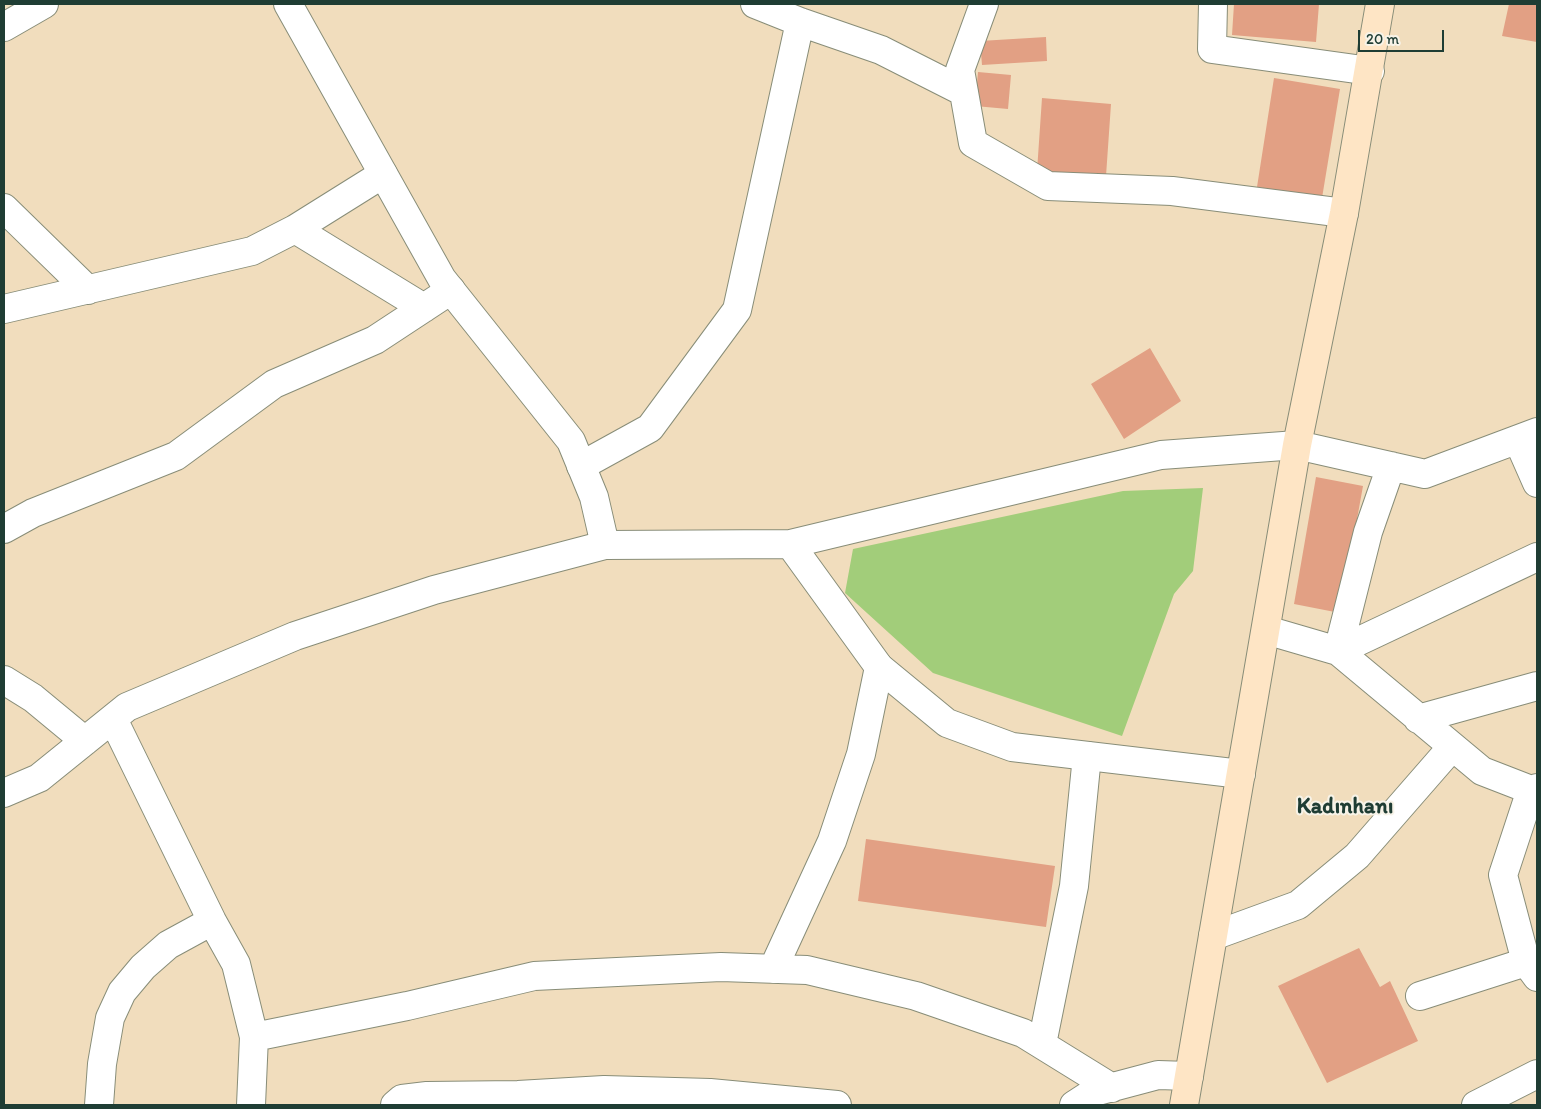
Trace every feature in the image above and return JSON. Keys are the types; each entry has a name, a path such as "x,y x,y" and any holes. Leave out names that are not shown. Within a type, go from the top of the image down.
{"main road":[{"path":"1184,1105 1297,445 1344,213 1370,71 1380,4"}],"street":[{"path":"4,27 44,4"},
{"path":"288,4 442,279 571,442 594,497 605,545"},
{"path":"755,4 881,50 964,92"},
{"path":"984,4 960,70 973,143 1048,186 1172,191 1344,213"},
{"path":"1213,4 1212,49 1370,71"},
{"path":"581,466 650,428 737,310 800,22"},
{"path":"4,310 252,251 295,230 383,174"},
{"path":"4,208 88,290"},
{"path":"295,230 424,308"},
{"path":"4,529 32,513 176,456 274,384 375,340 451,290"},
{"path":"4,793 40,778 127,707 296,636 434,590 605,545 790,544 1161,455 1297,445 1425,474 1528,436 1537,483"},
{"path":"1338,650 1368,532 1391,466"},
{"path":"4,503 32,513"},
{"path":"790,544 879,667 947,723 1012,747 1241,774"},
{"path":"1338,650 1537,557"},
{"path":"1266,630 1338,650 1482,771 1534,789 1503,875 1531,970 1420,996"},
{"path":"773,969 832,841 861,754 879,667"},
{"path":"4,680 33,698 85,741"},
{"path":"1418,719 1537,686"},
{"path":"112,719 212,921 236,964 254,1037 251,1105"},
{"path":"1213,936 1298,905 1357,856 1452,747"},
{"path":"1042,1044 1074,886 1088,756"},
{"path":"99,1105 102,1064 110,1018 122,992 143,967 168,945 212,921"},
{"path":"254,1037 407,1006 534,976 721,967 807,970 916,996 1023,1033 1112,1088"},
{"path":"1476,1105 1537,1074"},
{"path":"1074,1105 1094,1092 1158,1075 1189,1076"},
{"path":"399,1103 452,1095 518,1095 604,1090 710,1093 838,1105"}],"green space":[{"path":"1203,488 1193,571 1174,594 1122,736 933,673 845,593 853,549 1123,491"}],"building":[{"path":"1234,4 1319,4 1316,42 1232,35"},
{"path":"1509,4 1537,4 1537,42 1502,36"},
{"path":"1046,37 1047,61 982,65 980,41"},
{"path":"978,72 1011,75 1008,109 975,106"},
{"path":"1274,78 1340,89 1322,198 1257,187"},
{"path":"1042,98 1111,104 1106,176 1037,171"},
{"path":"1150,348 1181,401 1124,439 1091,384"},
{"path":"1316,477 1363,486 1340,613 1294,604"},
{"path":"866,839 1055,866 1046,927 858,901"},
{"path":"1359,948 1380,987 1390,981 1418,1041 1327,1083 1278,986"}],"district":[{"name":"Kadınhanı","path":"1345,807"}]}
